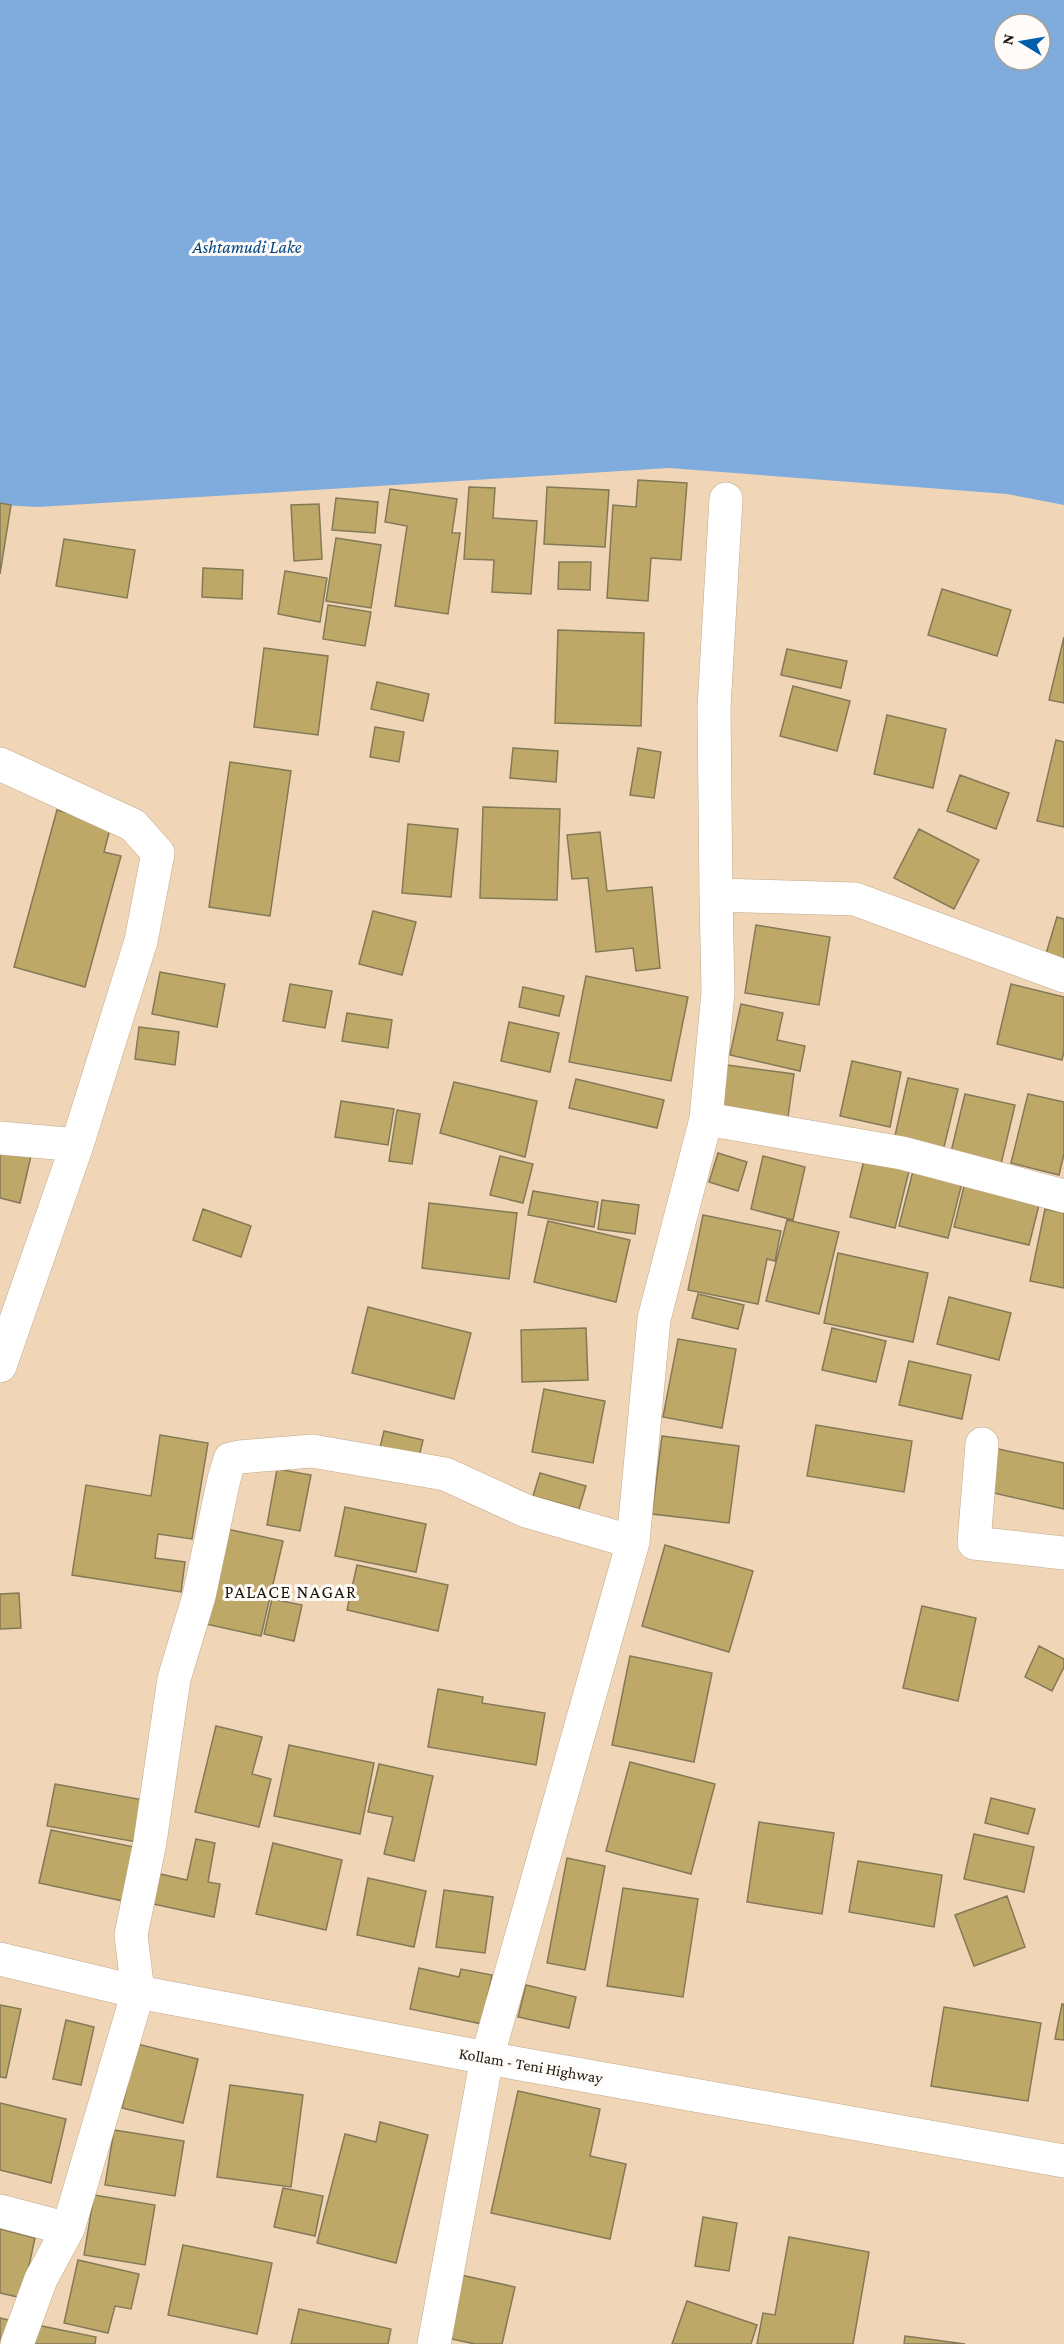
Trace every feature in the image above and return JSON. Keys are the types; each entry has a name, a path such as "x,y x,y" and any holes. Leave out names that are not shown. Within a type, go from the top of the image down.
{"street":[{"path":"434,2344 487,2058 633,1542 654,1319 706,1119 718,992 714,708 726,499"},
{"path":"0,764 134,825 158,853 141,941 77,1145 0,1366"},
{"path":"716,895 855,899 1064,976"},
{"path":"706,1119 902,1153 1064,1196"},
{"path":"0,1138 77,1145"},
{"path":"982,1444 974,1543 1064,1552"},
{"path":"17,2344 40,2279 68,2229 138,1992 131,1935 150,1842 174,1679 199,1596 230,1459 240,1456 312,1451 445,1473 526,1511 633,1542"},
{"name":"Kollam - Teni Highway","path":"0,1959 138,1992 487,2058 1064,2161"},
{"path":"0,2211 68,2229"}],"water":[{"name":"Ashtamudi Lake","path":"0,0 1064,0 1064,505 1007,494 669,468 38,507 0,505"}],"building":[{"path":"638,480 687,483 681,560 651,558 648,601 607,598 613,505 636,507"},
{"path":"469,487 495,488 493,518 537,521 531,594 492,592 494,560 464,559"},
{"path":"547,487 609,490 605,547 544,544"},
{"path":"390,489 457,499 452,533 460,533 448,614 395,606 407,526 385,522"},
{"path":"336,498 378,502 375,533 332,530"},
{"path":"0,503 11,505 0,574"},
{"path":"319,504 322,559 294,561 291,505"},
{"path":"336,538 381,545 371,608 326,601"},
{"path":"64,539 135,550 127,598 56,586"},
{"path":"559,562 591,562 590,590 558,589"},
{"path":"203,568 243,570 242,599 202,597"},
{"path":"285,571 327,578 320,622 278,614"},
{"path":"942,589 1011,610 997,656 928,635"},
{"path":"328,605 371,612 365,646 323,639"},
{"path":"558,630 644,633 641,726 555,723"},
{"path":"1064,637 1064,703 1049,700"},
{"path":"264,648 328,656 318,735 254,727"},
{"path":"787,649 847,661 841,688 781,675"},
{"path":"377,682 429,694 423,721 371,709"},
{"path":"793,686 850,701 837,751 780,736"},
{"path":"887,715 946,729 933,788 874,774"},
{"path":"375,727 404,732 399,762 370,757"},
{"path":"1056,740 1064,742 1064,827 1037,821"},
{"path":"513,748 558,751 556,782 510,778"},
{"path":"638,748 661,752 654,798 630,795"},
{"path":"230,762 291,771 270,916 209,907"},
{"path":"960,775 1009,793 996,829 947,811"},
{"path":"483,807 560,809 557,900 480,898"},
{"path":"57,810 111,825 104,852 121,856 85,987 14,967"},
{"path":"408,824 458,829 451,897 402,893"},
{"path":"919,829 979,860 954,909 894,878"},
{"path":"600,832 607,891 652,887 660,968 636,971 633,948 596,952 588,878 572,879 567,835"},
{"path":"373,911 416,922 402,975 359,964"},
{"path":"1057,917 1064,919 1064,962 1045,957"},
{"path":"756,925 830,937 819,1005 745,993"},
{"path":"160,972 225,984 217,1027 152,1014"},
{"path":"586,976 688,997 671,1081 569,1062"},
{"path":"290,984 332,991 325,1028 283,1021"},
{"path":"1011,984 1064,997 1062,1060 997,1044"},
{"path":"523,987 564,996 559,1016 519,1007"},
{"path":"741,1004 783,1013 777,1040 805,1046 800,1071 730,1055"},
{"path":"347,1013 392,1020 388,1048 342,1041"},
{"path":"509,1022 559,1033 550,1072 501,1061"},
{"path":"139,1027 179,1032 175,1065 135,1059"},
{"path":"852,1061 901,1072 890,1127 840,1116"},
{"path":"727,1065 794,1074 787,1124 720,1115"},
{"path":"908,1078 958,1089 943,1151 894,1140"},
{"path":"576,1079 664,1100 657,1128 569,1108"},
{"path":"454,1082 537,1101 525,1157 440,1133"},
{"path":"965,1094 1015,1105 1001,1164 951,1152"},
{"path":"1028,1094 1064,1102 1064,1154 1059,1175 1011,1163"},
{"path":"341,1101 394,1109 388,1145 335,1137"},
{"path":"397,1110 420,1114 412,1164 389,1161"},
{"path":"0,1148 31,1156 20,1203 0,1198"},
{"path":"718,1153 747,1162 738,1191 709,1182"},
{"path":"500,1156 533,1164 523,1203 490,1195"},
{"path":"763,1156 805,1167 793,1220 751,1209"},
{"path":"865,1156 910,1167 895,1228 850,1217"},
{"path":"914,1167 963,1179 948,1238 899,1226"},
{"path":"967,1174 1042,1193 1029,1245 954,1227"},
{"path":"533,1191 598,1202 594,1227 528,1215"},
{"path":"602,1200 639,1205 635,1234 598,1229"},
{"path":"429,1203 517,1213 509,1279 422,1268"},
{"path":"203,1209 251,1226 241,1257 193,1240"},
{"path":"1045,1209 1064,1213 1064,1288 1030,1281"},
{"path":"703,1215 781,1231 775,1261 767,1259 758,1304 688,1290"},
{"path":"787,1220 839,1232 819,1314 766,1301"},
{"path":"548,1221 630,1240 616,1302 534,1282"},
{"path":"838,1253 928,1273 913,1342 824,1323"},
{"path":"698,1294 744,1305 738,1329 692,1318"},
{"path":"949,1297 1011,1313 999,1360 937,1344"},
{"path":"368,1307 471,1333 454,1399 352,1373"},
{"path":"586,1328 588,1380 522,1382 521,1330"},
{"path":"832,1328 886,1341 876,1382 822,1370"},
{"path":"678,1339 736,1349 722,1428 663,1417"},
{"path":"909,1361 971,1375 962,1419 899,1405"},
{"path":"544,1389 605,1401 593,1463 532,1452"},
{"path":"816,1425 912,1441 904,1492 807,1476"},
{"path":"384,1431 423,1440 418,1461 379,1452"},
{"path":"160,1435 208,1443 192,1539 158,1534 155,1558 185,1562 181,1592 72,1575 86,1485 151,1496"},
{"path":"662,1436 739,1446 729,1523 652,1514"},
{"path":"994,1448 1064,1463 1064,1509 985,1491"},
{"path":"277,1469 311,1475 300,1531 267,1525"},
{"path":"540,1473 586,1486 579,1509 533,1496"},
{"path":"345,1507 426,1524 416,1572 335,1556"},
{"path":"222,1528 283,1541 261,1636 201,1623"},
{"path":"665,1545 753,1571 729,1652 642,1626"},
{"path":"357,1565 448,1585 438,1631 347,1610"},
{"path":"19,1593 21,1628 0,1629 0,1594"},
{"path":"272,1599 302,1605 294,1641 264,1634"},
{"path":"922,1606 976,1618 958,1701 903,1688"},
{"path":"1039,1646 1064,1659 1064,1667 1052,1691 1025,1677"},
{"path":"630,1656 712,1673 694,1762 612,1745"},
{"path":"438,1689 483,1697 482,1703 545,1713 536,1765 428,1747"},
{"path":"216,1726 262,1737 252,1774 271,1779 259,1827 195,1812"},
{"path":"289,1745 374,1763 360,1834 274,1816"},
{"path":"630,1762 715,1784 691,1874 606,1851"},
{"path":"379,1764 433,1776 414,1861 384,1854 393,1817 368,1812"},
{"path":"55,1784 149,1801 142,1843 47,1826"},
{"path":"991,1798 1035,1809 1028,1834 985,1823"},
{"path":"759,1822 834,1833 822,1914 747,1902"},
{"path":"51,1830 134,1847 123,1901 39,1883"},
{"path":"974,1834 1034,1847 1024,1892 964,1879"},
{"path":"196,1839 215,1843 208,1882 220,1884 214,1917 153,1904 160,1874 187,1880"},
{"path":"273,1843 342,1860 326,1930 256,1914"},
{"path":"567,1858 605,1866 585,1970 547,1963"},
{"path":"858,1861 942,1875 934,1927 849,1912"},
{"path":"368,1878 426,1891 414,1947 357,1935"},
{"path":"623,1888 698,1899 683,1997 607,1986"},
{"path":"444,1890 493,1897 485,1953 436,1947"},
{"path":"1007,1896 1025,1947 974,1966 955,1915"},
{"path":"419,1968 459,1977 461,1969 492,1975 482,2024 410,2009"},
{"path":"526,1985 576,1997 569,2028 518,2017"},
{"path":"1062,2004 1064,2004 1064,2040 1055,2039"},
{"path":"0,2005 21,2009 6,2078 0,2077"},
{"path":"944,2007 1041,2023 1028,2101 931,2086"},
{"path":"66,2020 94,2027 81,2085 53,2079"},
{"path":"137,2044 198,2059 183,2123 122,2108"},
{"path":"230,2085 303,2095 291,2187 217,2177"},
{"path":"518,2091 600,2109 590,2156 626,2164 610,2239 491,2213"},
{"path":"0,2103 66,2119 51,2183 0,2170"},
{"path":"380,2122 428,2135 396,2263 317,2243 345,2134 376,2142"},
{"path":"114,2130 184,2141 175,2196 105,2185"},
{"path":"283,2188 323,2196 315,2236 274,2227"},
{"path":"94,2195 155,2205 145,2265 84,2255"},
{"path":"703,2217 737,2223 729,2271 695,2266"},
{"path":"0,2229 35,2238 22,2298 0,2293"},
{"path":"789,2237 869,2252 853,2344 757,2344 763,2313 775,2315"},
{"path":"183,2245 272,2263 257,2334 168,2315"},
{"path":"78,2260 139,2274 131,2309 115,2306 108,2333 64,2323"},
{"path":"461,2275 515,2287 502,2344 475,2344 447,2338"},
{"path":"687,2301 757,2325 751,2344 672,2344"},
{"path":"299,2309 391,2329 388,2344 291,2344"},
{"path":"0,2318 13,2321 7,2344 0,2344"},
{"path":"37,2325 96,2337 95,2344 33,2344"},
{"path":"905,2336 965,2344 904,2344"}],"district":[{"name":"PALACE NAGAR","path":"291,1592"}]}
